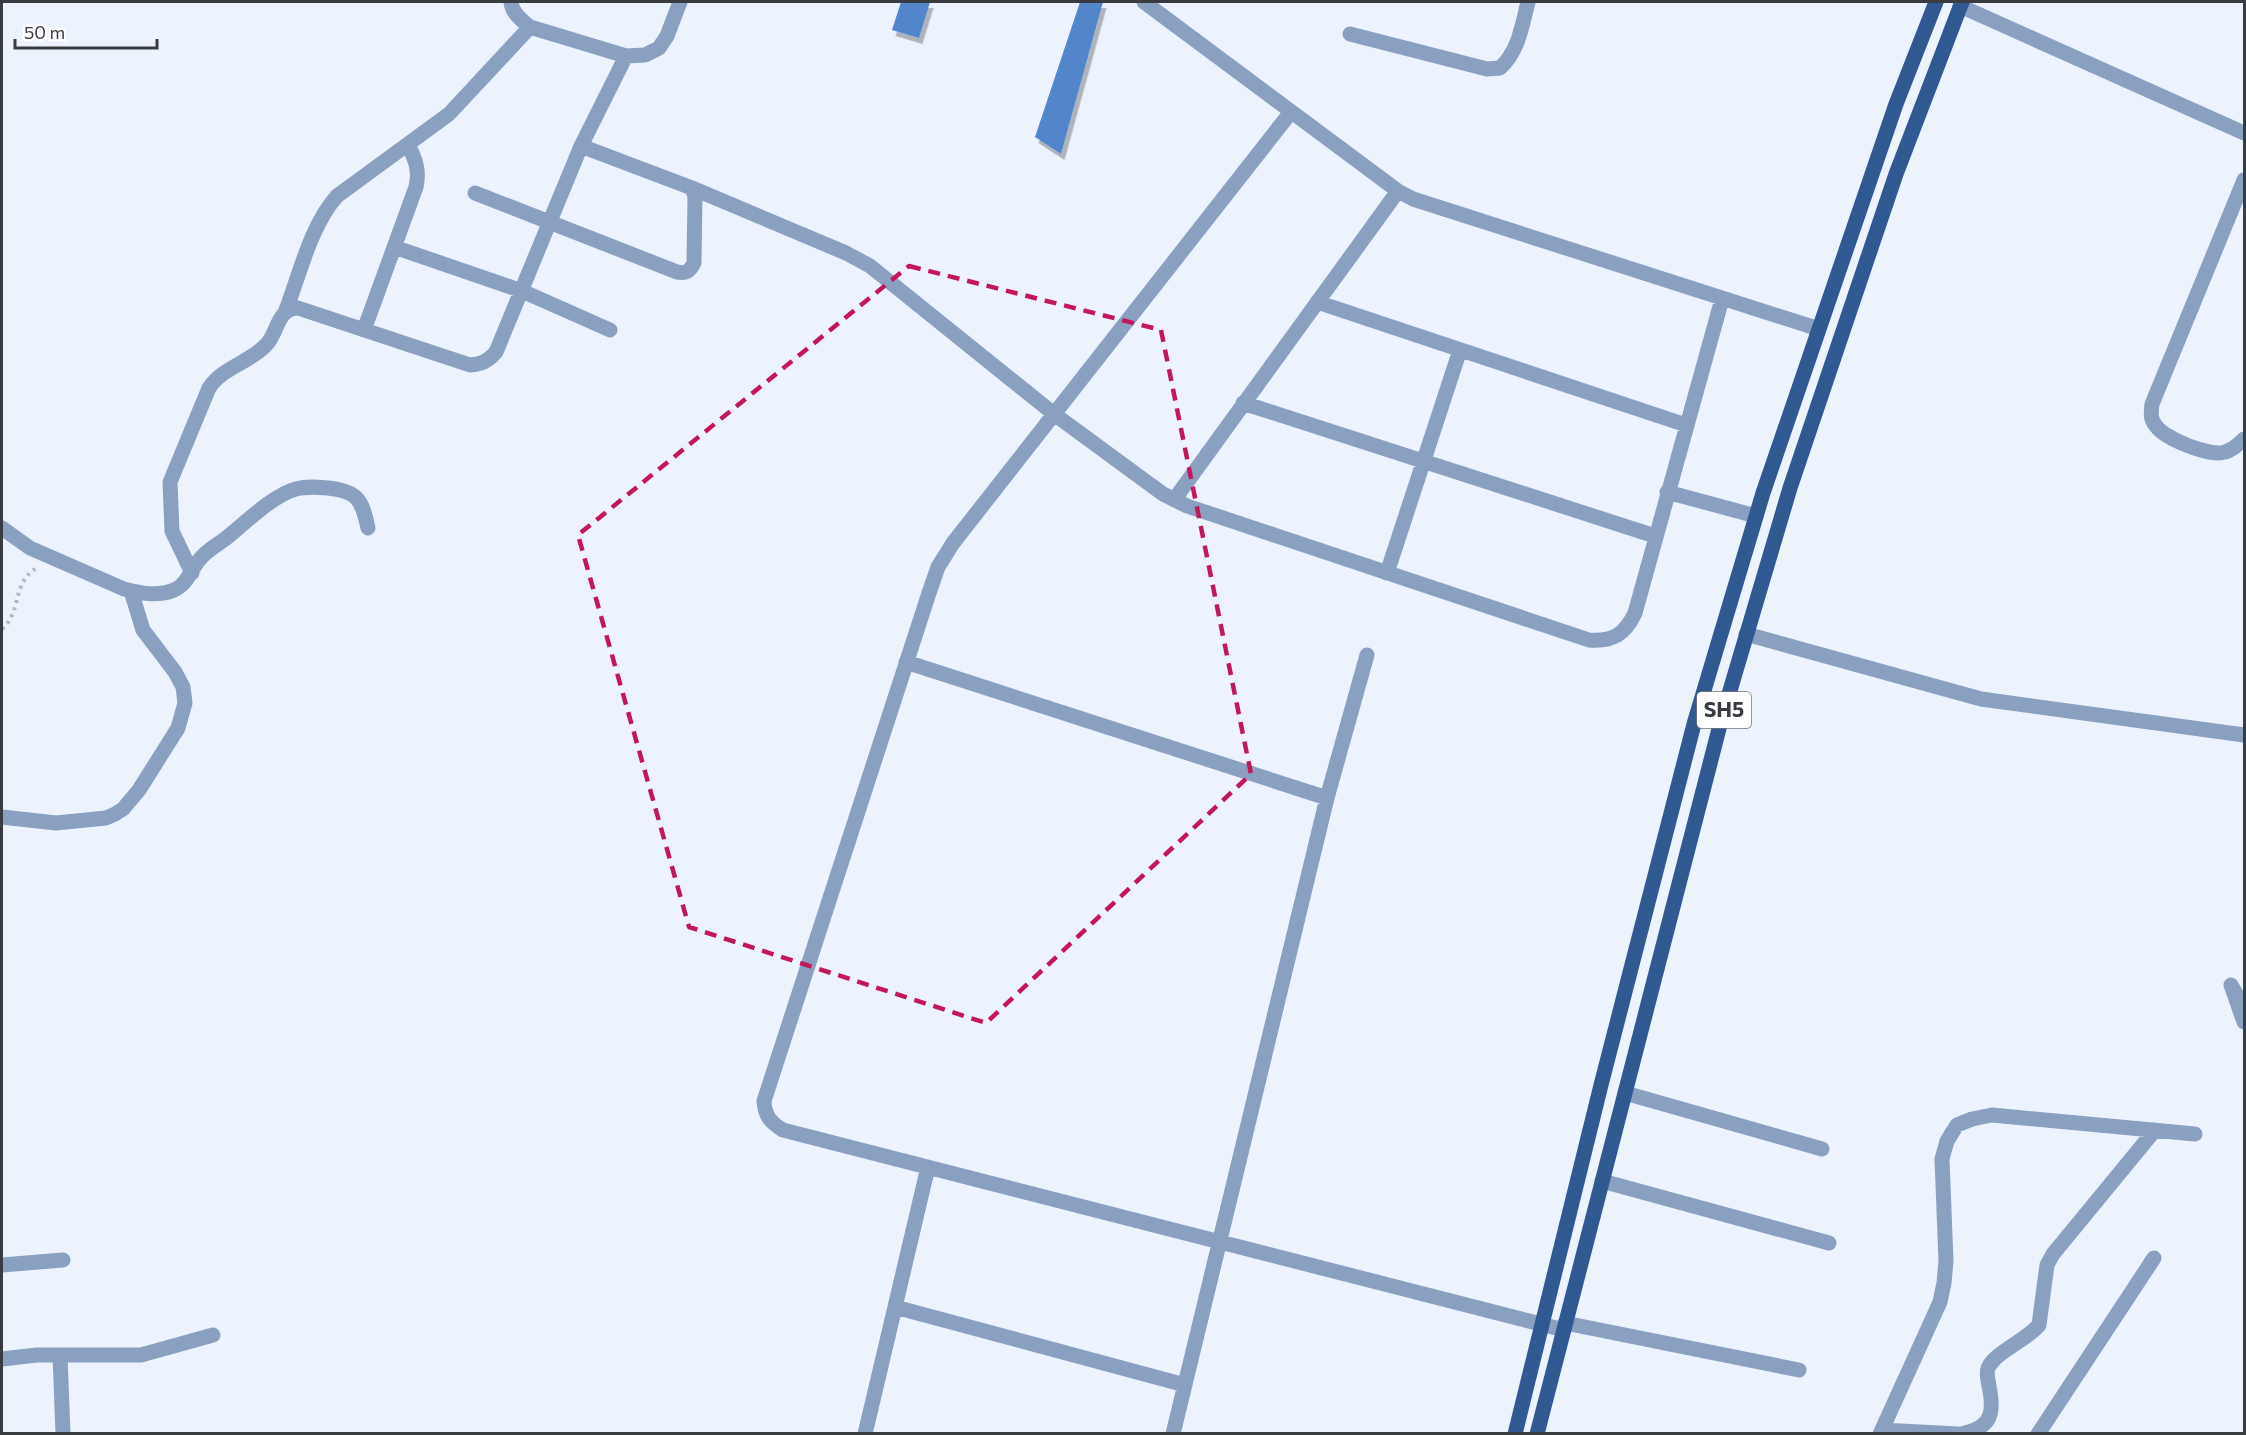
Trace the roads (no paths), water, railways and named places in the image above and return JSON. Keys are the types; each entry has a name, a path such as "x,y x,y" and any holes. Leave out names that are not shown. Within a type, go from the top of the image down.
{"main road":[{"name":"SH5","path":"1515,1434 1601,1085 1691,735 1756,516 1896,104 1936,2"},
{"name":"SH5","path":"1537,1434 1718,732 1746,634 1790,488 1896,174 1961,4"}],"street":[{"path":"511,2 520,19 530,27 626,56 645,55 659,48 667,36 680,2"},
{"path":"1144,2 1398,190 1432,206 1819,329"},
{"path":"1350,34 1487,69 1500,68 1510,60 1528,2"},
{"path":"1961,4 2244,133"},
{"path":"192,573 175,538 171,522 170,492 173,472 209,388 215,379 264,348 271,341 281,316 286,310 317,225 328,206 337,196 459,105 530,27"},
{"path":"286,310 298,308 471,365 481,364 490,359 496,352 581,146 626,56"},
{"path":"1291,111 953,543 938,567 764,1101 765,1114 772,1123 783,1130 1542,1324 1565,1326 1799,1370"},
{"path":"364,330 419,175 408,144"},
{"path":"581,146 692,188 864,262 1054,414 1174,500 1589,640 1599,641 1617,636 1628,627 1635,613 1722,298"},
{"path":"2244,180 2151,404 2150,417 2165,435 2209,453 2225,453 2244,439"},
{"path":"475,194 684,273 690,270 694,263 695,196 692,188"},
{"path":"1174,500 1398,190"},
{"path":"394,247 522,291 610,330"},
{"path":"1317,302 1686,425"},
{"path":"1387,573 1460,350"},
{"path":"1243,403 1655,536"},
{"path":"2,528 30,548 54,559 131,591 159,594 174,590 185,582 200,559 278,497 294,489 311,486 343,490 356,496 363,508 368,528"},
{"path":"1667,492 1756,516"},
{"path":"2,817 57,823 106,818 115,814 123,809 139,790 178,728 185,703 183,687 176,672 143,630 131,591"},
{"path":"1746,634 1981,699 2244,735"},
{"path":"1173,1434 1327,798 1367,655"},
{"path":"906,662 1327,798"},
{"path":"2231,985 2244,1002"},
{"path":"2231,985 2244,1008"},
{"path":"2231,985 2244,1022"},
{"path":"1625,1094 1822,1149"},
{"path":"2155,1130 2053,1254 2047,1265 2039,1325 2033,1332 1992,1361 1988,1369 1987,1377 1993,1403 1990,1417 1984,1424 1974,1431 1959,1434 1881,1432 1940,1302 1946,1261 1942,1159 1947,1141 1957,1125 1971,1119 1992,1115 2155,1130 2195,1134"},
{"path":"865,1434 928,1167"},
{"path":"1602,1181 1829,1243"},
{"path":"2038,1434 2154,1258"},
{"path":"2,1264 63,1260"},
{"path":"895,1307 1185,1385"},
{"path":"2,1359 37,1355 141,1355 213,1335"},
{"path":"60,1355 63,1434"}]}
